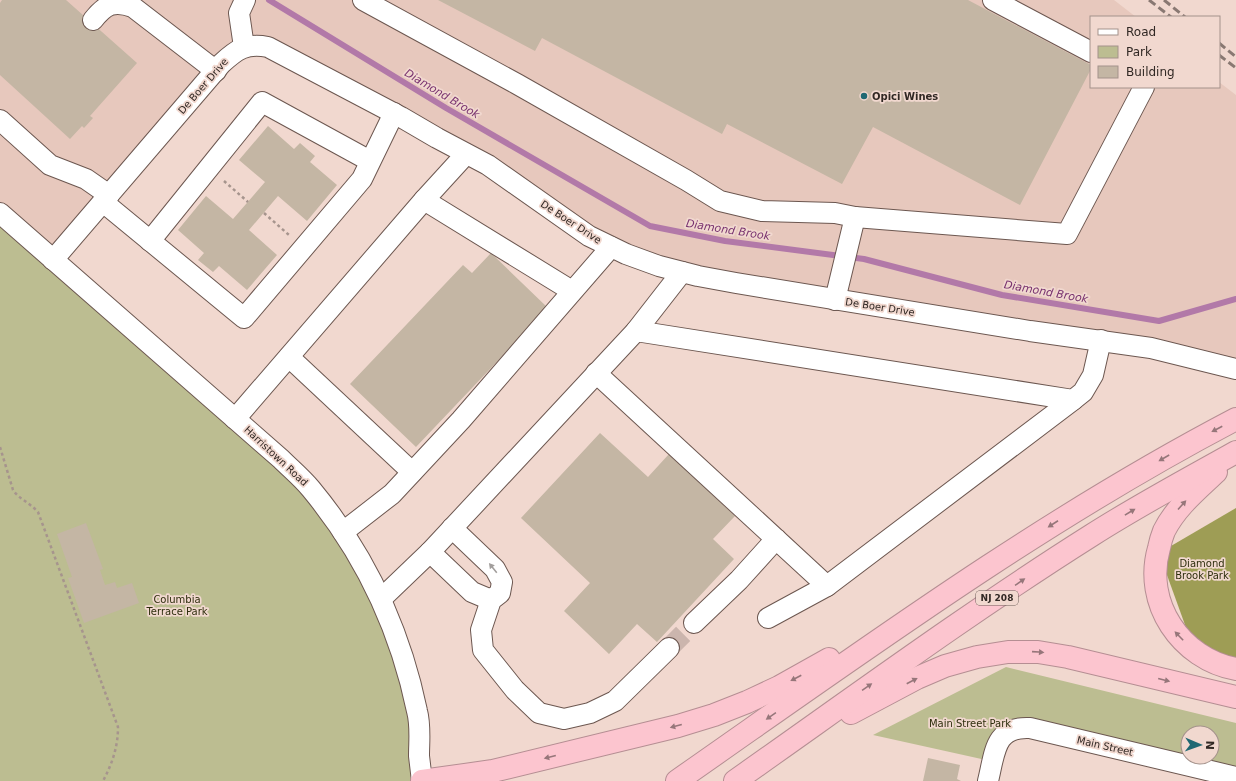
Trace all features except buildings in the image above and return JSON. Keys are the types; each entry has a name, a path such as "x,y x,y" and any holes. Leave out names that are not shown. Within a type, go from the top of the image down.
{"highway":[{"name":"NJ 208","path":"677,781 952,589 1073,511 1198,438 1236,419"},
{"name":"NJ 208","path":"734,781 968,617 1092,534 1236,453"},
{"path":"1236,453 1174,514 1164,532 1156,557 1155,581 1161,607 1174,631 1192,649 1211,661 1236,669"},
{"path":"422,781 493,771 678,726 714,715 779,687 952,589"},
{"path":"767,758 917,678 945,666 977,657 1008,652 1038,652 1068,657 1236,697"}],"street":[{"path":"363,0 524,88 686,180 720,201 762,211 835,213 853,226 1067,234 1143,88"},
{"path":"993,0 1090,51"},
{"path":"93,20 101,10 109,5 118,4 133,7 216,71"},
{"path":"242,6 244,47"},
{"name":"De Boer Drive","path":"53,260 232,54 244,47 256,45 268,47 394,113 488,165 589,236 611,247 659,266 736,283 837,291 1030,332 1100,340 1151,348 1236,368"},
{"path":"150,241 262,102 370,161"},
{"path":"0,120 50,165 86,179 150,241 244,318 362,179 394,113"},
{"path":"235,419 424,200 466,154"},
{"path":"424,200 572,291"},
{"name":"Harristown Road","path":"0,213 281,459 310,488 334,518 356,551 381,599 392,625 418,712 420,736 419,757 422,781"},
{"path":"837,291 853,226"},
{"path":"343,532 392,494 460,420 611,247"},
{"path":"381,599 430,552 636,331 682,272"},
{"path":"636,331 1072,400"},
{"path":"768,618 827,586 1083,392 1093,374 1100,340"},
{"path":"289,357 412,472"},
{"path":"596,373 827,586"},
{"path":"452,528 495,568 502,582 500,593 491,600 481,630 483,650 515,690 539,713 564,719 590,713 615,701 669,648"},
{"path":"694,623 739,580 776,539"},
{"path":"430,552 472,592 491,600"},
{"name":"Main Street","path":"988,781 998,741 1007,732 1019,727 1030,728 1231,778"}],"path":[{"path":"208,168 248,202"},
{"path":"264,213 303,248"},
{"path":"0,447 13,490 16,494 33,506 38,512 118,727 117,745 103,781"}],"shaded area":[{"path":"0,0 1114,0 1135,16 1090,16 1090,88 1220,88 1220,83 1236,95 1236,362 659,266 401,117 244,47 53,260 0,213"}],"green space":[{"name":"Columbia Terrace Park","path":"0,213 310,488 392,625 421,781 0,781"},
{"name":"Diamond Brook Park","path":"1236,508 1236,663 1197,658 1159,553"},
{"name":"Main Street Park","path":"1006,667 1236,723 1236,777 1186,765 1220,765 1220,725 1180,725 1180,764 1030,728 986,760 873,735"}],"waterway":[{"name":"Diamond Brook","path":"269,0 446,108 650,226 725,241 864,259 1002,295 1159,321 1236,299"}],"tunnel":[{"path":"669,648 694,623"}],"railway":[{"path":"1149,0 1170,16"},
{"path":"1164,0 1184,16"},
{"path":"1220,44 1236,57"},
{"path":"1220,56 1236,68"}],"place":[{"name":"Opici Wines","path":"864,96"}]}
